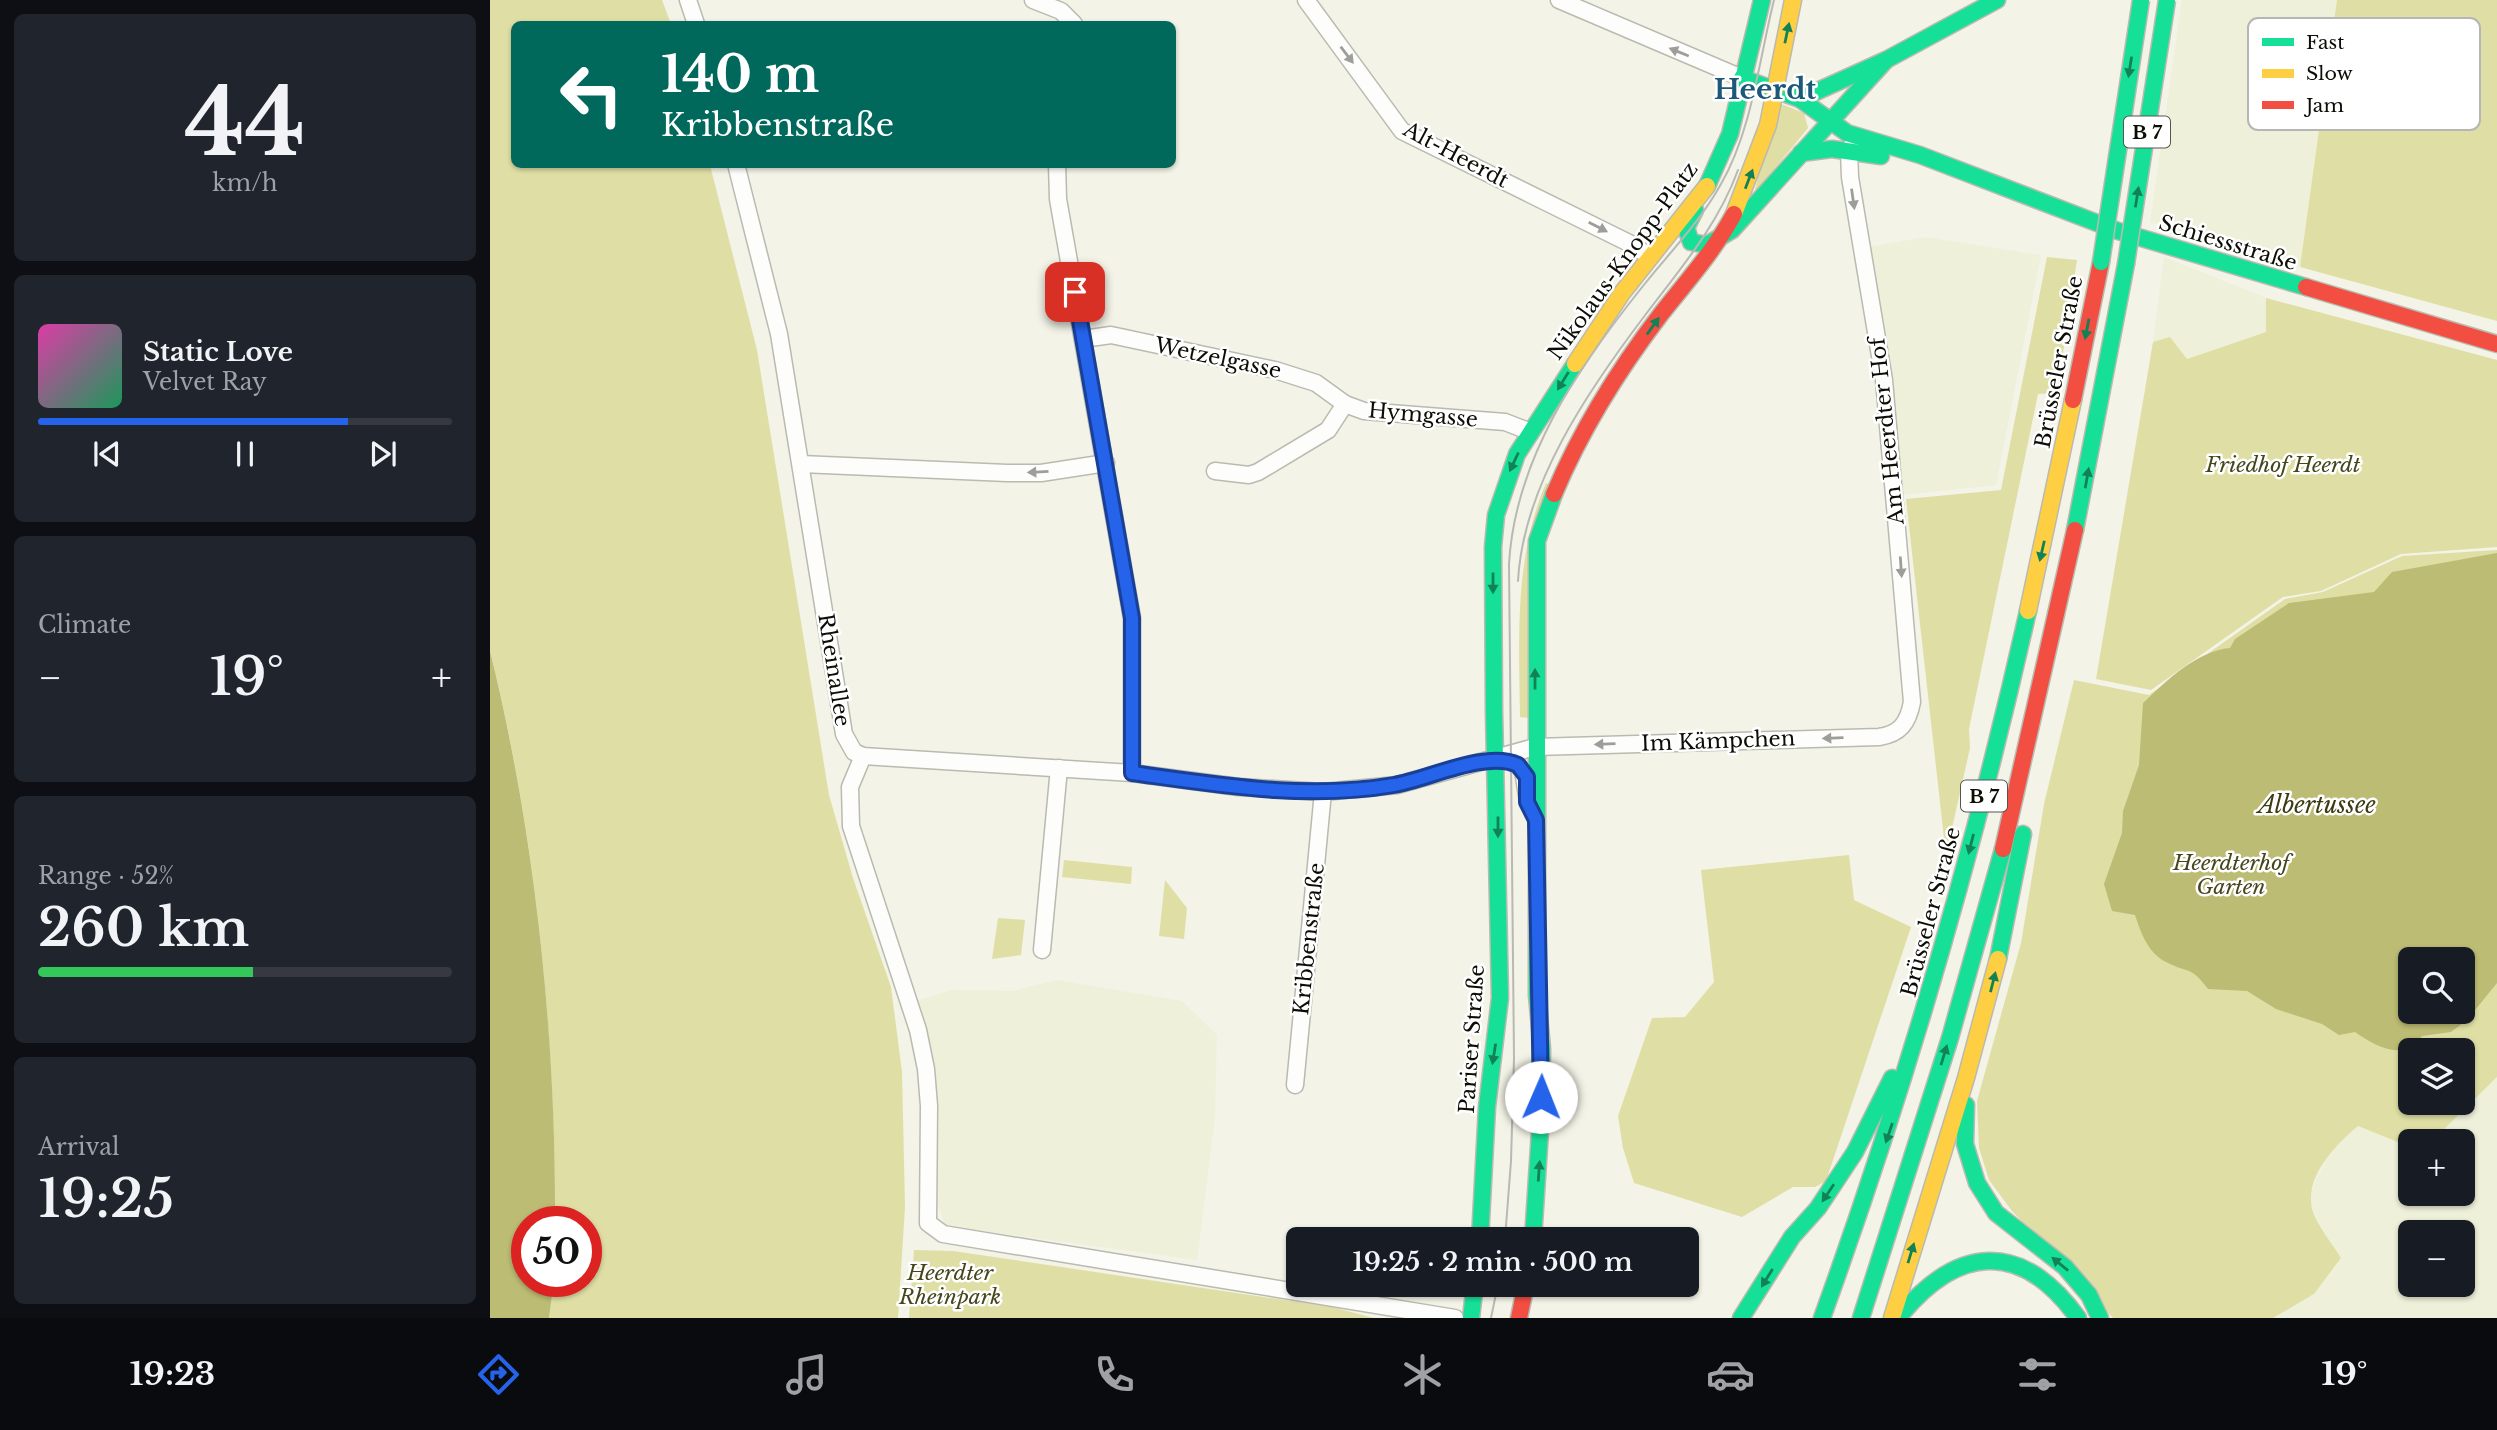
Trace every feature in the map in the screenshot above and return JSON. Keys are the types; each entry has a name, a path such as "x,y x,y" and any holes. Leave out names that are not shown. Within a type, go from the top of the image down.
{"main road":[{"name":"Nikolaus-Knopp-Platz","path":"1496,758 1493,547 1496,515 1513,463 1590,339 1709,183 1721,158 1736,111 1762,0"},
{"path":"1534,1227 1540,1152 1542,1049 1537,995 1535,747 1535,557 1541,526 1616,379 1719,240 1748,183 1774,89 1793,0"},
{"path":"1800,99 1886,60 1997,0"},
{"name":"Brüsseler Straße","path":"1822,1318 1897,1108 1935,979 2018,659 2101,262 2141,0"},
{"name":"B 7","path":"1861,1318 1957,1016 1999,867 2049,658 2084,494 2126,264 2167,0"},
{"path":"1709,183 1704,197 1687,222 1686,235 1699,245 1719,240 1732,230 1801,153 1823,122 1886,60"},
{"path":"1742,78 1800,99 1823,122 1840,150"},
{"path":"1823,122 1824,95 1833,86"},
{"path":"1736,111 1750,99 1774,89"},
{"path":"1800,99 1811,111 1813,121 1811,133 1801,153"},
{"name":"Schiessstraße","path":"1823,122 1864,139 1920,155 1950,170 2129,234 2497,344"},
{"name":"Schiessstraße","path":"1801,153 1840,150 1950,170"},
{"path":"1892,1318 1973,1047 2014,898 2049,658"},
{"name":"Pariser Straße","path":"1481,1227 1487,1107 1500,998 1496,758"},
{"path":"1741,1318 1792,1237 1818,1208 1855,1152 1904,1053 1935,979"},
{"path":"1973,1047 1967,1091 1965,1144 1977,1183 1996,1213 2065,1267 2089,1295 2100,1318"},
{"path":"1898,1318 1919,1292 1943,1272 1977,1260 2003,1260 2032,1270 2055,1287 2078,1318"},
{"path":"1471,1318 1473,1297"},
{"path":"1519,1318 1523,1297"}],"street":[{"path":"688,0 695,21"},
{"name":"Alt-Heerdt","path":"1306,0 1402,131 1633,245 1650,257"},
{"path":"1559,0 1742,78"},
{"path":"1040,2 1061,10 1071,21"},
{"path":"1840,150 1864,139"},
{"name":"Am Heerdter Hof","path":"1840,150 1884,380 1912,702 1908,719 1899,730"},
{"name":"Rheinallee","path":"737,168 770,288 844,734 855,752 863,756"},
{"path":"1057,168 1058,199 1132,618 1132,773"},
{"name":"Wetzelgasse","path":"1083,339 1111,335 1275,370 1316,383 1345,404"},
{"name":"Hymgasse","path":"1215,471 1249,475 1258,472 1328,429 1345,404 1364,411 1391,415 1505,422 1531,432"},
{"path":"801,464 1007,473 1041,472 1106,463"},
{"name":"Im Kämpchen","path":"1535,747 1879,737 1899,730"},
{"path":"1455,1318 943,1234 928,1223 929,1105 926,1069 918,1030 851,826 850,787 863,756 1132,773 1238,787 1323,792 1397,785 1535,747"},
{"path":"1496,758 1511,761 1523,769 1527,802 1536,820"},
{"path":"1042,950 1059,768"},
{"name":"Kribbenstraße","path":"1295,1086 1323,792"}],"shaded area":[{"path":"2182,0 2337,0 2335,18 2248,18 2248,130 2319,130 2300,267 2150,222"},
{"path":"1926,237 2041,255 1996,485 1893,496 1861,248"},
{"path":"2164,257 2266,298 2266,332 2186,359 2153,342"},
{"path":"1057,980 1182,1001 1217,1035 1215,1117 1197,1260 945,1226 938,1204 934,1112 915,1001 951,990 1012,991"},
{"path":"2497,1077 2497,1318 2273,1318 2314,1294 2341,1259 2314,1215 2310,1194 2330,1149 2358,1126 2398,1142 2398,1206 2475,1206 2475,1129 2444,1129 2458,1115 2475,1115 2475,1099"}],"green space":[{"path":"490,0 662,0 670,21 511,21 511,168 711,168 757,350 829,795 853,878 891,987 902,1072 905,1207 898,1318 549,1318 552,1297 602,1297 602,1206 555,1206 551,1078 540,934 520,791 490,651"},
{"path":"2337,0 2497,0 2497,321 2300,267 2319,130 2480,130 2480,18 2335,18"},
{"path":"1776,102 1804,113 1808,128 1754,194"},
{"path":"2047,257 2077,260 2057,393 2038,394 1969,729 1970,748 1948,846 1945,847 1906,499 2001,490"},
{"name":"Friedhof Heerdt","path":"2266,298 2497,360 2497,547 2401,554 2321,591 2283,597 2151,690 2096,679 2153,342 2170,337 2187,359 2266,332"},
{"path":"1546,483 1551,485 1529,718 1520,717 1519,628 1523,569 1528,540"},
{"name":"Heerdterhof Garten","path":"2497,550 2497,1077 2475,1099 2475,1038 2398,1038 2398,1115 2458,1115 2444,1129 2398,1129 2398,1142 2358,1126 2330,1154 2315,1178 2311,1204 2315,1217 2341,1258 2314,1294 2273,1318 2113,1318 2012,1211 1989,1180 1979,1148 1977,1101 2021,943 2044,804 2074,680 2149,695 2285,599 2323,592 2402,556"},
{"path":"1849,855 1854,900 1911,927 1826,1181 1815,1187 1793,1187 1742,1217 1634,1183 1623,1148 1618,1116 1652,1018 1685,1017 1714,982 1701,870"},
{"path":"1064,860 1132,867 1131,884 1062,877"},
{"path":"1165,880 1187,908 1184,939 1159,936"},
{"path":"998,918 1025,920 1021,955 992,959"},
{"name":"Heerdter Rheinpark","path":"914,1250 953,1251 1332,1307 1374,1318 909,1318"}],"water":[{"name":"Albertussee","path":"2497,553 2497,983 2475,1010 2475,947 2398,947 2398,1024 2462,1024 2451,1032 2420,1038 2398,1038 2398,1050 2381,1047 2355,1032 2339,1035 2322,1024 2276,1009 2247,991 2208,989 2193,973 2166,962 2154,953 2135,915 2112,911 2104,884 2122,833 2123,811 2139,765 2143,703 2183,668 2206,655 2230,648 2235,639 2289,603 2374,592 2392,572"},
{"path":"490,651 519,791 540,934 552,1079 555,1206 511,1206 511,1297 552,1297 549,1318 490,1318"}],"tram line":[{"path":"1506,1227 1514,1058 1509,564 1514,525 1523,487 1537,451 1574,381 1619,317 1704,211 1732,163 1754,94 1774,0"},
{"path":"1518,581 1532,509 1562,440 1624,343 1709,228 1738,170"},
{"path":"1491,1318 1495,1297"}],"traffic: fast":[{"path":"1707,186 1730,134 1762,0"},
{"path":"1800,99 1886,60 1997,0"},
{"path":"2101,262 2141,0"},
{"path":"2126,264 2167,0"},
{"path":"1695,210 1686,228 1691,242 1707,245 1732,230 1886,60"},
{"path":"1742,78 1800,99 1847,133 1920,155 2118,231 2306,287"},
{"path":"1801,153 1832,149 1881,156"},
{"path":"2075,530 2126,264"},
{"path":"1481,1227 1487,1107 1500,998 1494,711 1493,547 1496,515 1517,454 1575,364"},
{"path":"1534,1227 1542,1049 1537,995 1537,541 1554,494"},
{"path":"1822,1318 1882,1143 1936,968 1985,790 2028,611"},
{"path":"1998,959 2023,834"},
{"path":"1861,1318 1950,1038 2003,849"},
{"path":"1741,1318 1792,1237 1818,1208 1855,1152 1892,1078"},
{"path":"1966,1105 1965,1144 1977,1183 1996,1213 2065,1267 2089,1295 2100,1318"},
{"path":"1898,1318 1920,1294 1943,1276 1966,1265 1989,1261 2012,1264 2034,1274 2056,1292 2078,1318"},
{"path":"1471,1318 1473,1297"}],"traffic: slow":[{"path":"1734,214 1768,125 1793,0"},
{"path":"1575,364 1622,293 1707,186"},
{"path":"2028,611 2073,400"},
{"path":"1892,1318 1966,1078 1998,959"}],"traffic: jam":[{"path":"1554,494 1589,423 1630,356 1709,253 1734,214"},
{"path":"2073,400 2101,262"},
{"path":"2306,287 2497,344"},
{"path":"2003,849 2075,530"},
{"path":"1519,1318 1523,1297"}],"district":[{"name":"Heerdt","path":"1765,89"}],"route":[{"path":"1075,292 1132,618 1132,773 1238,787 1323,792 1397,785 1496,758 1518,765 1527,777 1527,802 1536,820 1537,995 1542,1049 1541,1097"}]}
